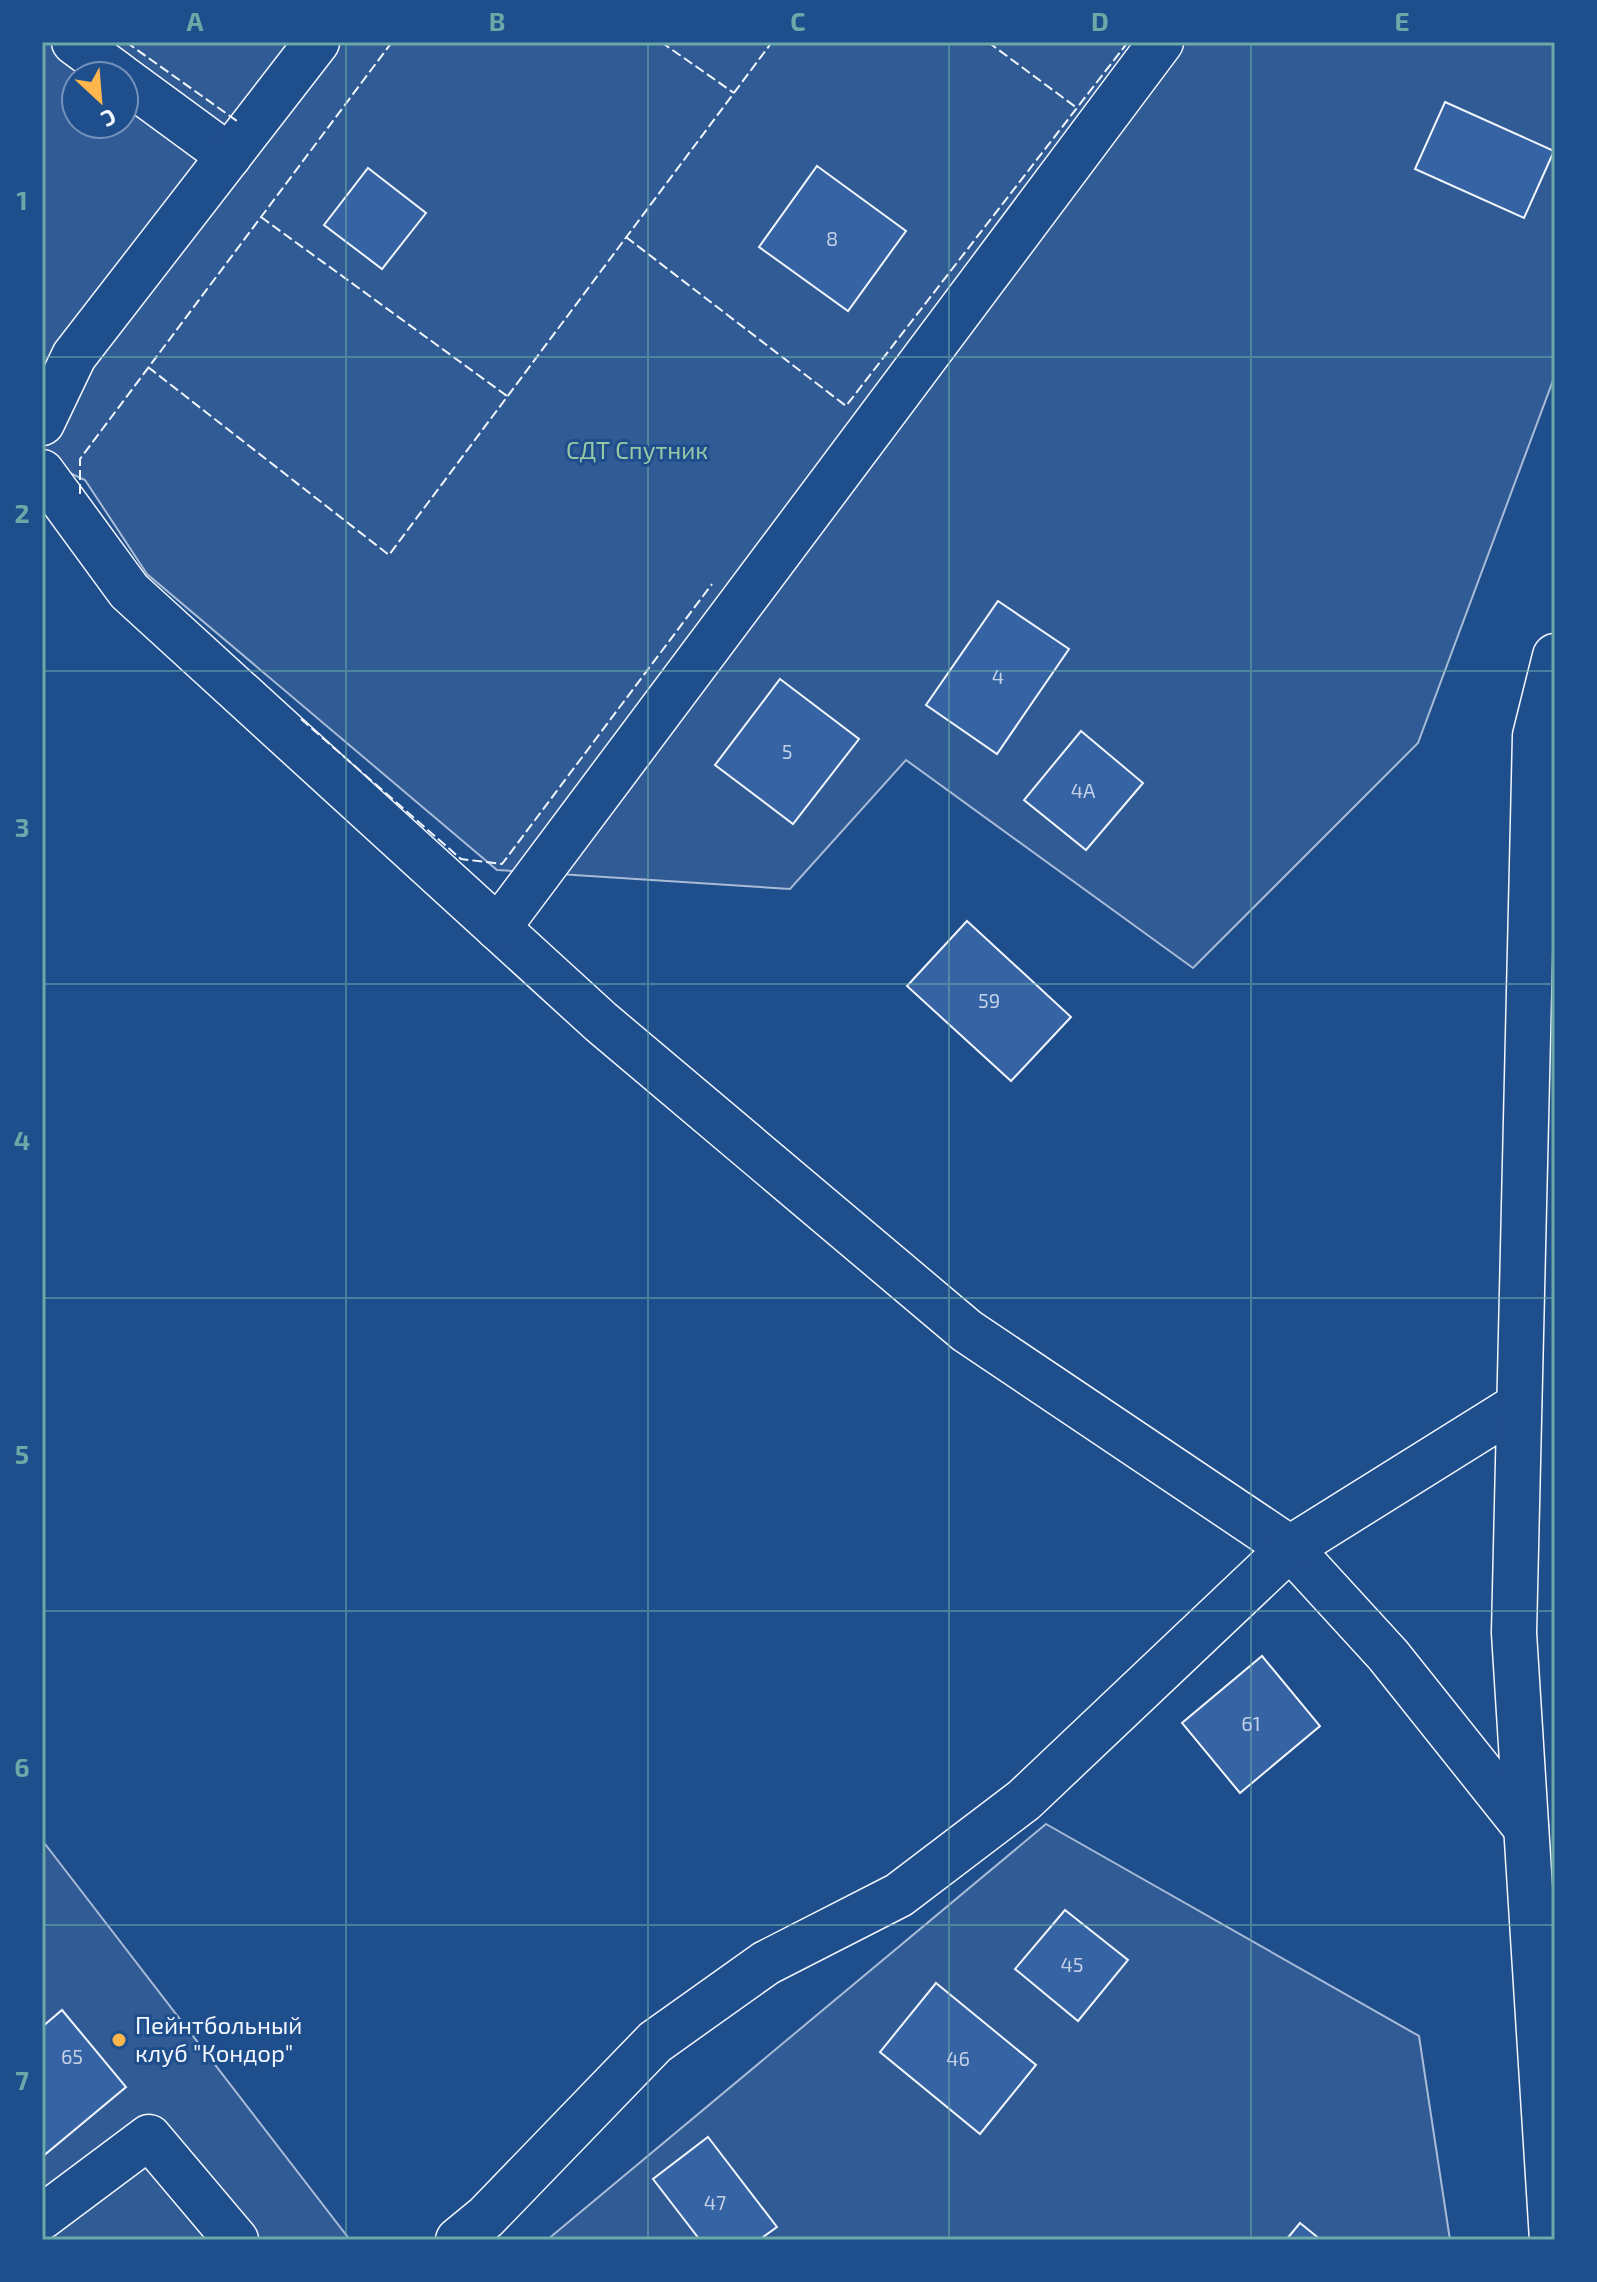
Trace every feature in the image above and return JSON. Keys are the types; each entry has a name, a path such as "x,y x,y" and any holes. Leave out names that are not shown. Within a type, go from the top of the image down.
{"main road":[{"path":"74,42 99,60"},
{"path":"42,423 74,356 317,42"},
{"path":"498,928 1161,42"},
{"path":"140,90 229,156"},
{"path":"42,472 129,591 601,1022 967,1331 1290,1548 1388,1655 1526,1828"},
{"path":"1552,2240 1514,1633 1535,736 1555,656"},
{"path":"458,2240 486,2217 655,2042 766,1963 899,1895 1024,1800 1290,1548 1519,1405"},
{"path":"42,2217 149,2137 236,2240"}],"shaded area":[{"name":"СДТ Спутник","path":"42,42 1555,42 1555,375 1418,743 1193,968 906,760 790,889 497,870 147,574 85,480 42,460"},
{"path":"1046,1824 1419,2036 1450,2240 547,2240"},
{"name":"Пейнтбольный клуб \"Кондор\"","path":"42,1840 350,2240 42,2240"}],"building":[{"path":"1445,102 1554,151 1524,218 1415,169"},
{"path":"817,166 906,231 848,311 759,247"},
{"path":"368,168 426,213 382,269 324,225"},
{"path":"998,601 1069,649 997,754 926,705"},
{"path":"780,679 859,739 793,824 715,765"},
{"path":"1081,731 1143,783 1086,850 1024,800"},
{"path":"967,921 1071,1017 1011,1081 907,986"},
{"path":"1262,1656 1320,1726 1240,1793 1182,1723"},
{"path":"1065,1910 1128,1960 1078,2021 1015,1969"},
{"path":"936,1983 1036,2065 980,2134 880,2052"},
{"path":"62,2010 126,2087 42,2157 42,2027"},
{"path":"708,2137 777,2227 759,2240 700,2240 653,2179"},
{"path":"1300,2223 1321,2240 1286,2240"}],"fence":[{"path":"126,42 237,121"},
{"path":"80,494 80,459 392,42"},
{"path":"661,42 734,93"},
{"path":"148,367 389,555 772,42"},
{"path":"988,42 1077,108"},
{"path":"626,237 846,406 1128,42"},
{"path":"261,217 507,396"},
{"path":"301,719 461,859 502,864 712,584"}],"place":[{"name":"Пейнтбольный клуб \"Кондор\"","path":"119,2040"}]}
